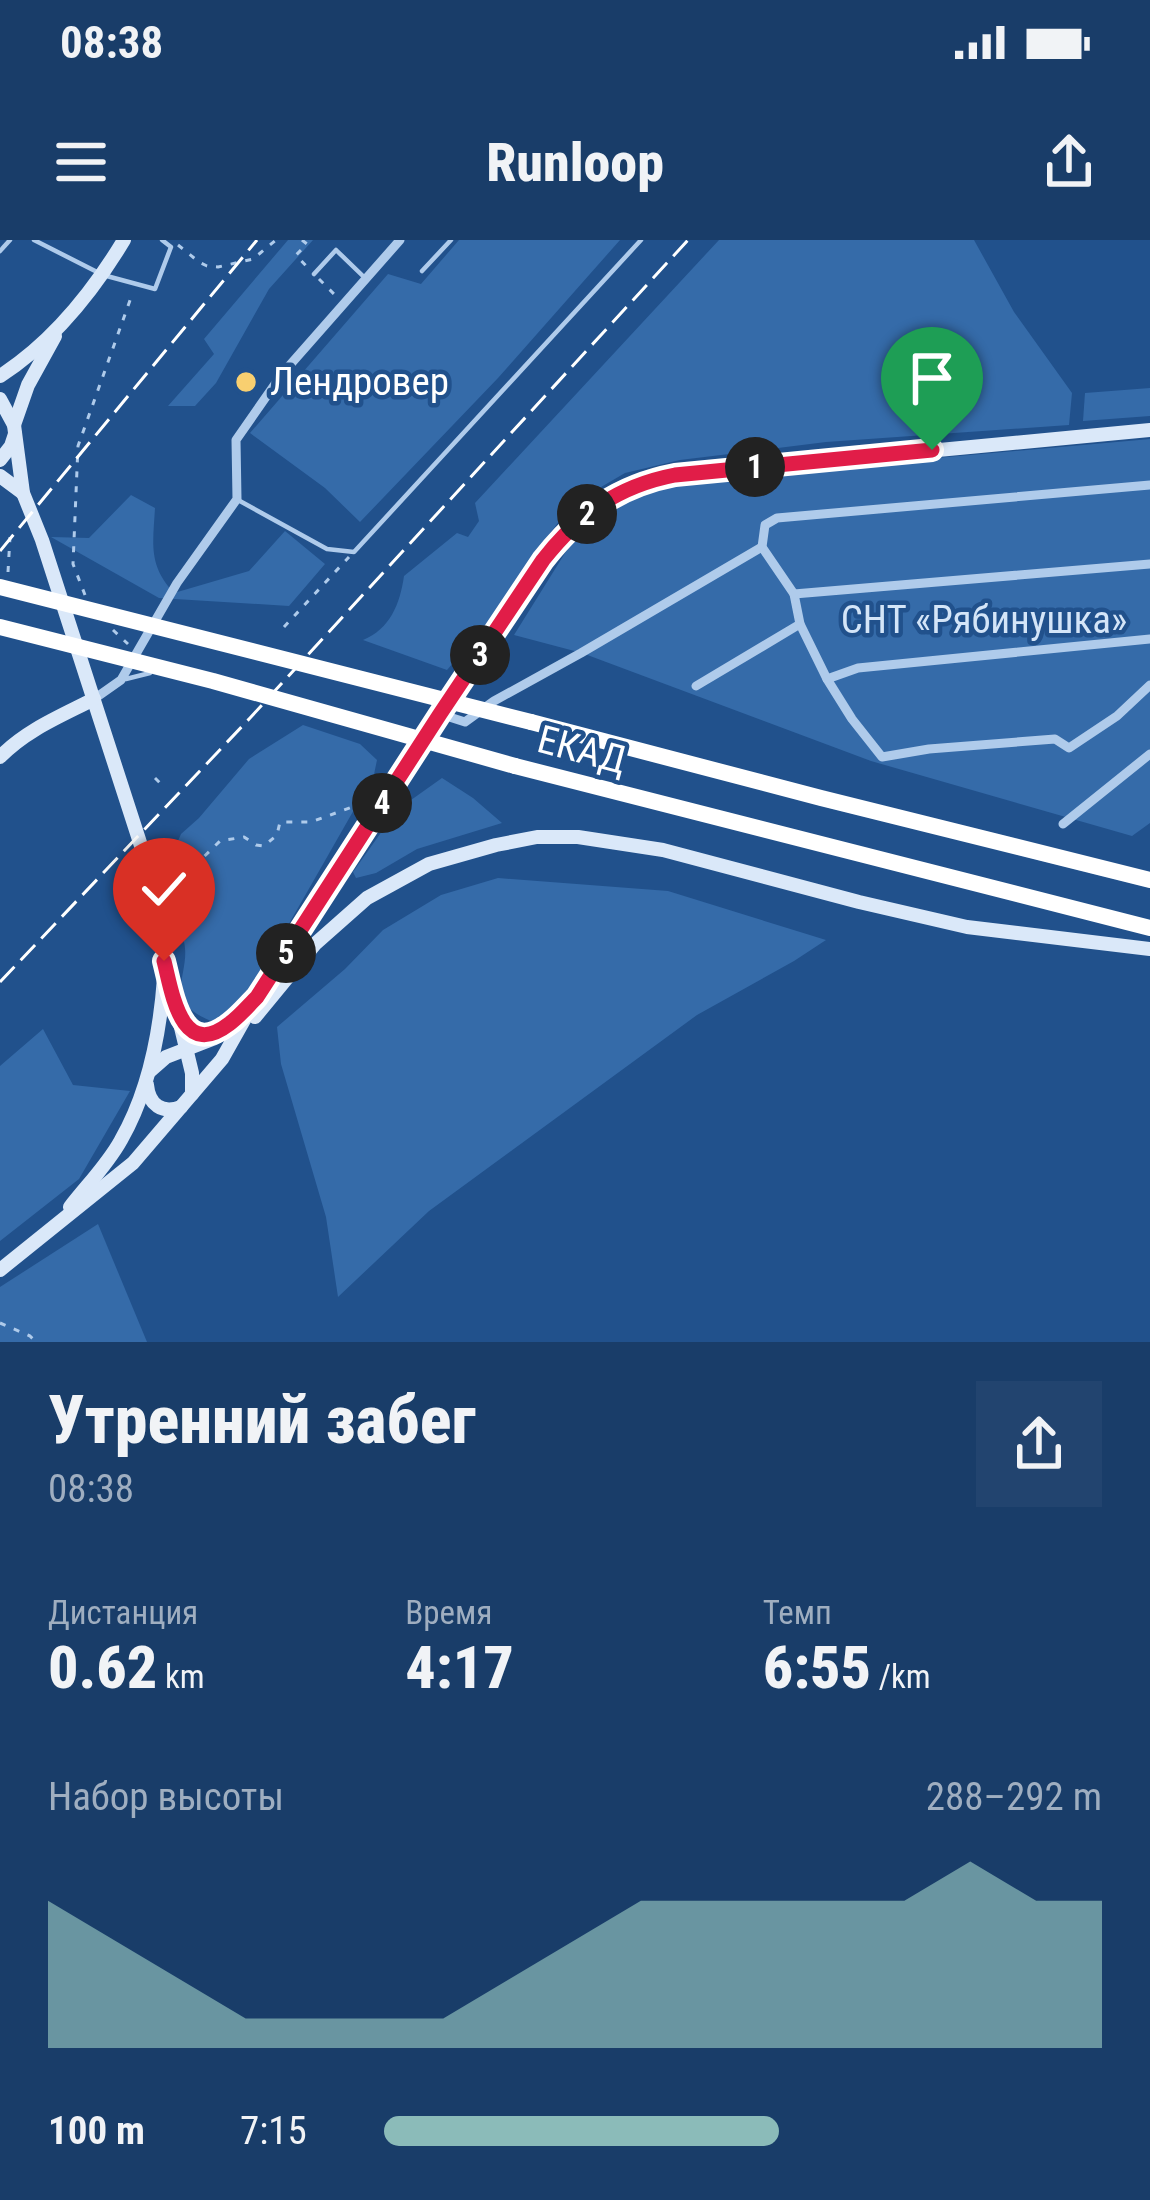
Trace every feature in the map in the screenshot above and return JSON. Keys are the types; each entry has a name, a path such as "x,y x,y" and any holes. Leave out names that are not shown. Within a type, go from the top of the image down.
{"highway":[{"name":"ЕКАД","path":"4,581 821,798 1150,880"},
{"name":"ЕКАД","path":"0,627 515,766 1150,928"}],"main road":[{"path":"0,376 60,327 103,275 124,240"},
{"path":"0,460 11,446 28,385 60,327"},
{"path":"0,399 15,429 23,493 144,855 190,1067 193,1084 188,1102"},
{"path":"222,1059 440,714 562,536 597,506 644,481 675,475 1150,430"},
{"path":"0,476 23,493"},
{"path":"0,758 16,741 94,699"},
{"path":"0,1270 133,1163 188,1102 291,970 340,920 367,898 429,864 496,845 537,837 578,837 663,850 967,927 1150,950"},
{"path":"57,1222 119,1145 134,1115 157,1037 164,961"},
{"path":"188,1102 170,1110 158,1107 148,1095 148,1075 166,1057 215,1038 257,997"},
{"path":"178,1014 199,1034 229,1025"},
{"path":"166,1057 190,1067"}],"street":[{"path":"94,699 122,680 177,584 237,499 236,440 282,374 400,240"},
{"path":"1150,485 777,518 765,525 762,547 794,594 800,624 827,679 882,757 1055,739 1069,748 1117,716 1150,685"},
{"path":"440,714 465,722 762,547"},
{"path":"794,594 1150,564"},
{"path":"696,686 800,624"},
{"path":"827,679 858,668 1150,639"},
{"path":"1063,824 1150,754"}],"lane":[{"path":"0,251 10,240"},
{"path":"34,240 103,275 155,289 171,247 162,240"},
{"path":"422,271 451,240"},
{"path":"237,499 327,549 354,552 641,240"},
{"path":"314,274 336,250 365,278"},
{"path":"121,617 140,651"},
{"path":"122,680 179,670"}],"path":[{"path":"172,240 199,262 218,267 253,259 276,240"},
{"path":"90,607 73,564 78,446 136,285"},
{"path":"4,581 10,538"},
{"path":"284,628 354,552"},
{"path":"106,622 140,651"},
{"path":"155,778 165,788"},
{"path":"161,891 167,913 180,880 220,841 244,837 264,846 277,835 280,822 311,822 371,800"},
{"path":"0,1322 36,1342"}],"green space":[{"path":"288,240 313,240 269,289 216,383 195,406 168,406 214,354 204,339"},
{"path":"459,240 620,240 498,378 360,522 325,488 250,433 388,274 421,284"},
{"path":"719,240 974,240 1014,312 1072,393 1069,425 826,442 680,460 625,473 572,504 500,608 447,670 363,640 392,614 404,576 457,533 468,537 479,521 475,503"},
{"path":"1150,388 1150,416 1083,421 1085,393"},
{"name":"СНТ «Рябинушка»","path":"1150,439 1150,823 1132,836 871,761 582,653 514,635 585,521 667,482"},
{"path":"131,495 155,508 156,563 174,593 249,571 285,531 325,564 289,606 159,598 51,537 89,538"},
{"path":"303,725 360,744 377,760 372,784 266,964 250,1001 228,1018 211,1021 195,1013 182,994 185,951 182,935 167,913 171,897 162,884 167,866 181,834 249,759"},
{"path":"442,778 502,823 417,849 376,873 356,878 353,872 397,810"},
{"path":"498,878 668,891 826,940 697,1015 429,1211 338,1297 326,1217 281,1064 277,1027 383,930 441,895"},
{"path":"43,1029 73,1085 130,1091 79,1179 0,1241 0,1066"},
{"path":"98,1224 147,1342 0,1342 0,1287"}],"railway":[{"path":"0,551 257,240"},
{"path":"0,982 250,718 688,240"}],"place":[{"name":"Лендровер","path":"246,382"}],"route":[{"path":"164,961 178,1014 194,1031 205,1034 229,1025 257,997 543,560 597,506 644,481 675,475 932,450"}]}
